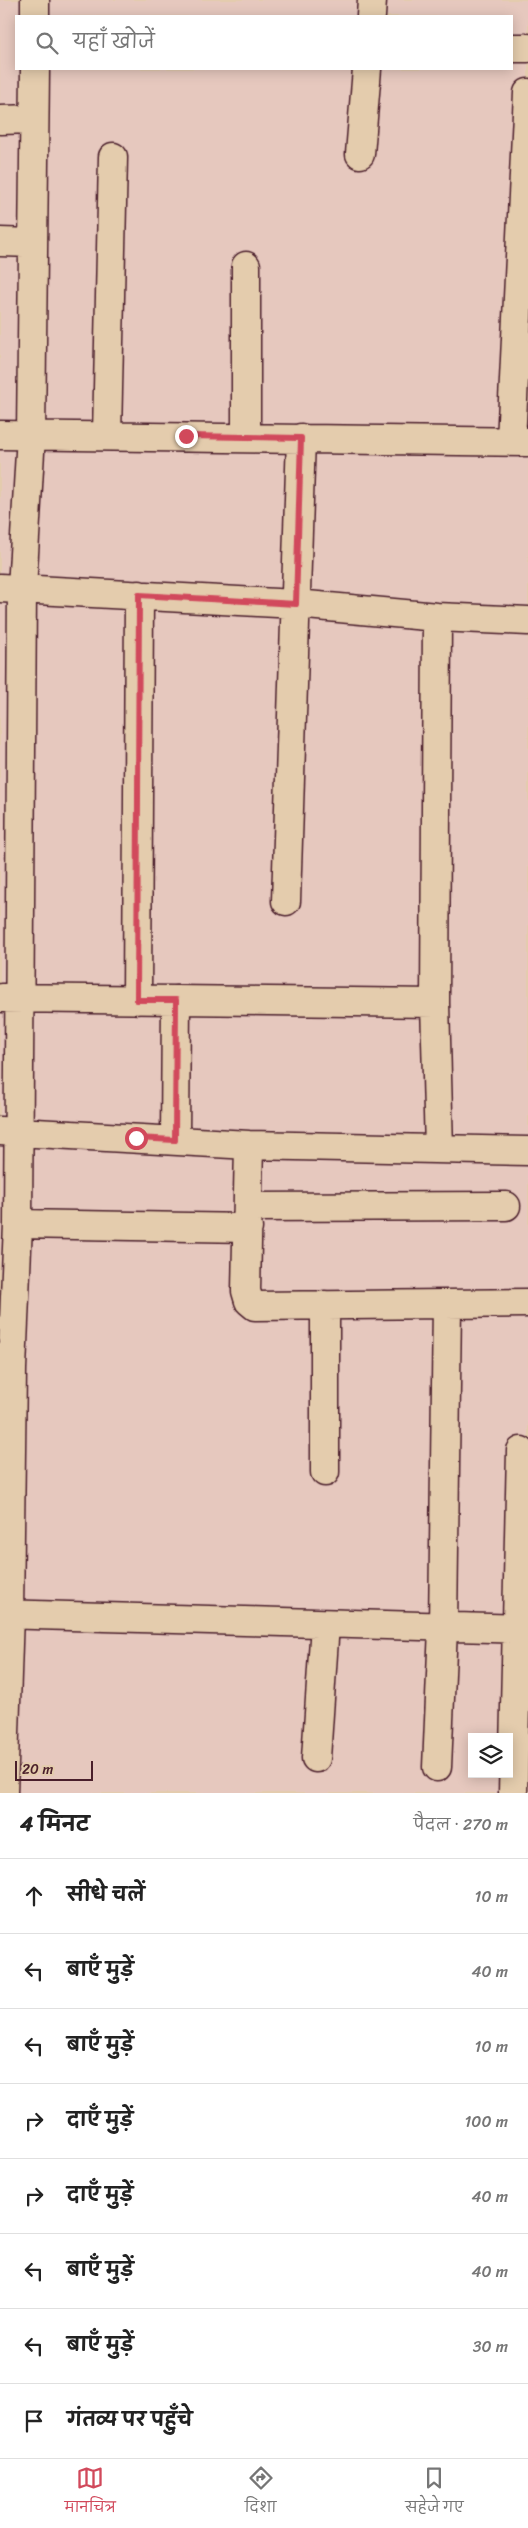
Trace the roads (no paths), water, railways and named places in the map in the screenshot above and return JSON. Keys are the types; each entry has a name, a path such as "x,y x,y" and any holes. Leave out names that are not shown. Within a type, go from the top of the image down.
{"street":[{"path":"35,0 35,15"},
{"path":"371,15 372,0"},
{"path":"513,48 528,48"},
{"path":"3,1793 6,1369 12,1240 10,1131 11,588 31,435 35,70"},
{"path":"360,154 367,70"},
{"path":"0,435 519,442 528,93"},
{"path":"0,120 34,119"},
{"path":"107,435 113,157"},
{"path":"0,242 33,242"},
{"path":"246,266 246,437"},
{"path":"286,902 301,438"},
{"path":"11,588 296,604 437,617 528,621"},
{"path":"137,1000 139,595"},
{"path":"437,617 435,1003 439,1149"},
{"path":"10,998 435,1003"},
{"path":"175,1140 176,1000"},
{"path":"10,1131 249,1145 528,1151"},
{"path":"249,1145 246,1292 249,1301 255,1306 528,1303"},
{"path":"12,1240 248,1218 506,1206"},
{"path":"437,1767 443,1628 447,1304"},
{"path":"324,1472 325,1305"},
{"path":"513,1793 522,1629 521,1451"},
{"path":"4,1614 522,1629"},
{"path":"316,1758 325,1624"}]}
